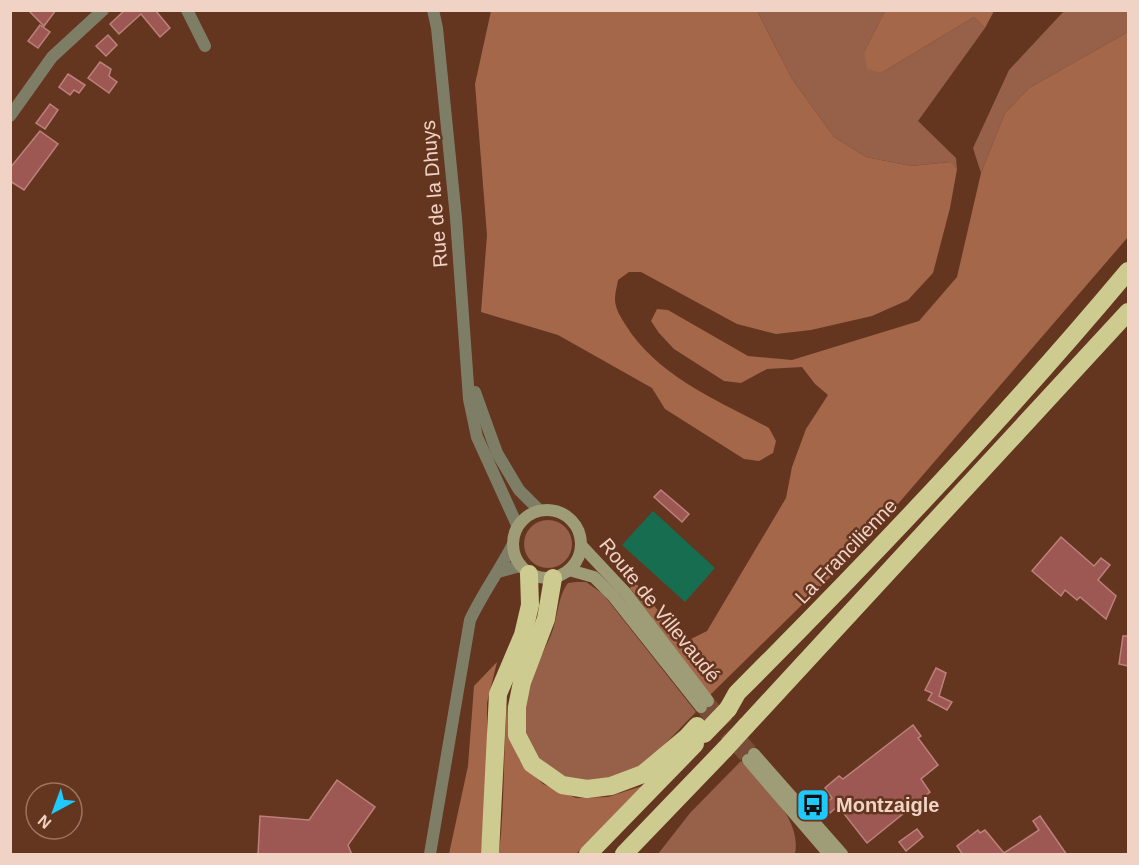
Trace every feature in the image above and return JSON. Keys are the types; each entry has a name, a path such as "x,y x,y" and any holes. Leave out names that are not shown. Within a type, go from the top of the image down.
{"highway":[{"name":"La Francilienne","path":"701,730 719,702 839,591 952,472 1066,345 1128,270"},
{"path":"624,855 725,749 1128,312"},
{"path":"490,855 498,694 523,635 530,605 524,570"},
{"path":"561,574 522,682 516,707 517,735 532,764 562,785 587,789 611,786 644,774 686,738 701,730"},
{"path":"588,855 701,730"}],"main road":[{"path":"539,510 556,510 566,515 580,533 581,545 576,563 561,574 545,579 524,570 514,556 512,546 517,525 523,518 539,510"},
{"name":"Route de Villevaudé","path":"581,545 625,592 719,702"},
{"name":"Route de Villevaudé","path":"561,574 594,577 613,596 673,673 719,702"},
{"path":"830,855 751,757 842,855"}],"street":[{"path":"10,116 52,57 103,10"},
{"path":"187,10 205,46"},
{"name":"Rue de la Dhuys","path":"433,10 437,28 456,218 469,399 477,437 517,525"},
{"name":"Rue de la Dhuys","path":"437,28 438,10"},
{"name":"Rue de la Dhuys","path":"466,356 477,403 497,453 519,490 539,510"},
{"path":"430,855 470,620 480,597 498,572 512,546"},
{"path":"498,572 524,570"}],"shaded area":[{"path":"885,10 994,11 985,28 974,17 881,73 867,69 864,52"},
{"path":"491,11 757,11 792,79 834,137 866,157 911,166 950,162 957,169 950,208 933,273 908,300 872,316 811,330 776,334 737,324 641,272 629,272 618,280 615,297 617,309 638,342 654,358 690,385 769,428 776,441 773,453 759,461 744,459 665,409 652,388 558,335 481,312 487,235 475,84"},
{"path":"757,11 885,11 864,52 881,73 974,17 985,28 918,121 956,158 957,169 949,162 911,166 866,157 834,137 792,79"},
{"path":"1064,11 1128,11 1128,32 1029,88 1005,113 981,173 973,148 1009,70"},
{"path":"1128,32 1128,237 860,548 710,695 630,588 635,582 673,629 689,640 707,631 786,498 792,467 806,429 828,395 815,384 802,367 767,369 741,383 724,381 674,349 659,333 651,321 657,309 668,310 748,356 792,360 919,321 957,277 981,173 1005,113 1029,88"},
{"path":"653,511 715,568 685,602 622,545"},
{"path":"548,520 565,527 572,544 565,561 548,568 531,561 524,544 531,527"},
{"path":"586,582 603,594 696,712 637,769 623,777 607,781 575,780 547,767 536,756 522,727 522,713 527,690 551,635 564,589 568,583"},
{"path":"497,662 487,703 487,765 481,854 449,854 468,766 474,686"},
{"path":"507,703 509,725 519,759 543,784 576,798 608,797 642,786 576,854 499,854"},
{"path":"741,761 770,792 787,815 796,840 795,854 658,854 690,813"}],"building":[{"path":"28,10 56,10 44,26"},
{"path":"125,10 155,10 170,28 160,37 141,14 119,34 110,24"},
{"path":"40,25 50,32 38,48 28,41"},
{"path":"108,35 117,45 106,56 96,46"},
{"path":"100,62 111,69 109,76 117,82 109,93 88,78"},
{"path":"68,74 85,85 79,93 74,90 70,95 59,87"},
{"path":"50,104 58,110 45,129 36,123"},
{"path":"40,131 58,144 24,190 10,181 10,168"},
{"path":"661,490 689,514 682,522 654,497"},
{"path":"1061,537 1094,566 1101,558 1110,565 1098,580 1116,596 1106,619 1080,597 1077,600 1065,590 1061,596 1032,571"},
{"path":"1123,636 1128,636 1128,666 1119,664"},
{"path":"936,668 946,673 939,696 952,702 947,710 928,700 932,693 925,690"},
{"path":"913,725 921,736 918,738 938,765 921,779 930,792 867,843 838,806 830,813 823,805 832,798 825,788 839,776 843,779"},
{"path":"337,780 375,807 348,845 352,855 258,855 260,816 309,820"},
{"path":"1040,816 1067,855 963,855 957,846 978,830 980,833 985,830 1004,853 1039,830 1033,821"},
{"path":"917,829 923,837 906,851 899,842"}],"tunnel":[{"path":"708,701 754,754"},
{"path":"701,707 748,760"}],"place":[{"name":"Montzaigle","path":"813,805"}]}
